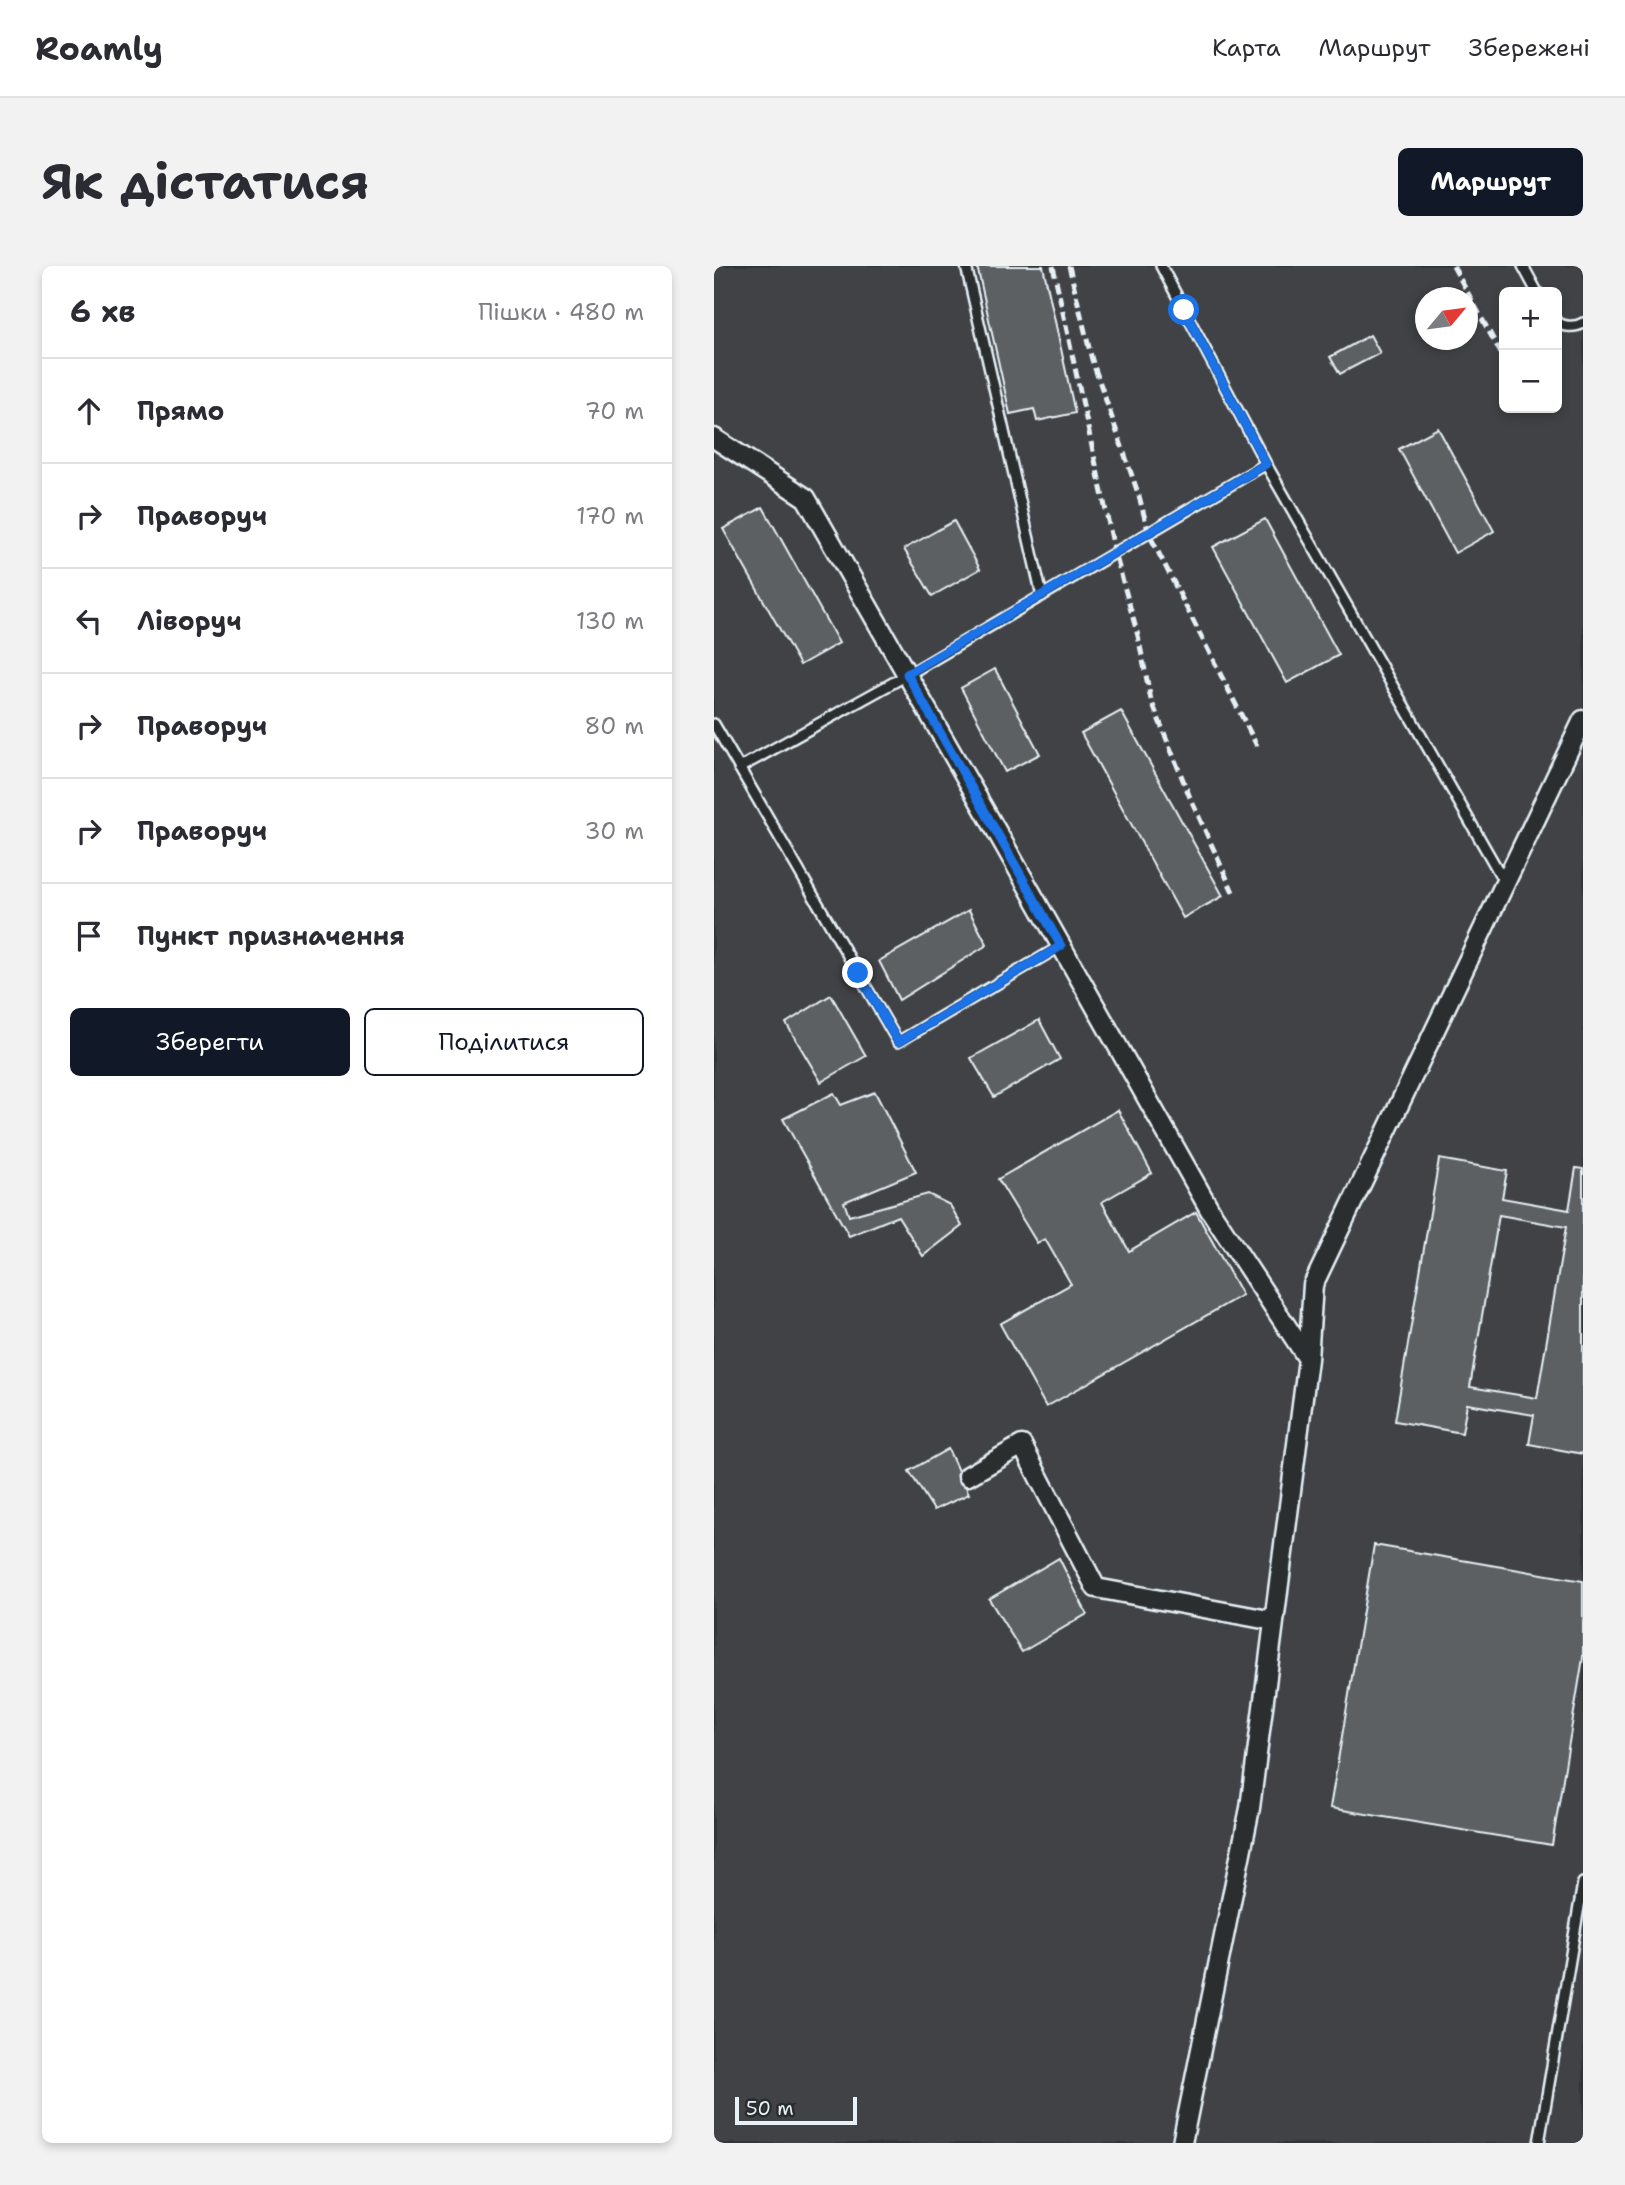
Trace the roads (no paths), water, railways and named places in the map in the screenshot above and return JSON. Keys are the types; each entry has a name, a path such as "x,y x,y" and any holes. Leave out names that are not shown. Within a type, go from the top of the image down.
{"street":[{"path":"714,438 806,498 1210,1210 1308,1359"},
{"path":"1182,2143 1250,1808 1308,1359 1313,1285 1583,720"},
{"path":"968,1476 1022,1445 1096,1588 1274,1621"}],"lane":[{"path":"966,266 1042,596"},
{"path":"1161,266 1266,464 1505,884"},
{"path":"1523,266 1534,287"},
{"path":"1562,326 1579,326 1583,323"},
{"path":"739,768 907,674 1266,464"},
{"path":"714,724 898,1042 1061,946"},
{"path":"1539,2143 1583,1883"}],"railway":[{"path":"1053,266 1115,553 1138,636 1151,700 1189,795 1233,892"},
{"path":"1069,266 1092,360 1139,496 1149,534 1257,746"},
{"path":"1453,266 1499,350"}]}
